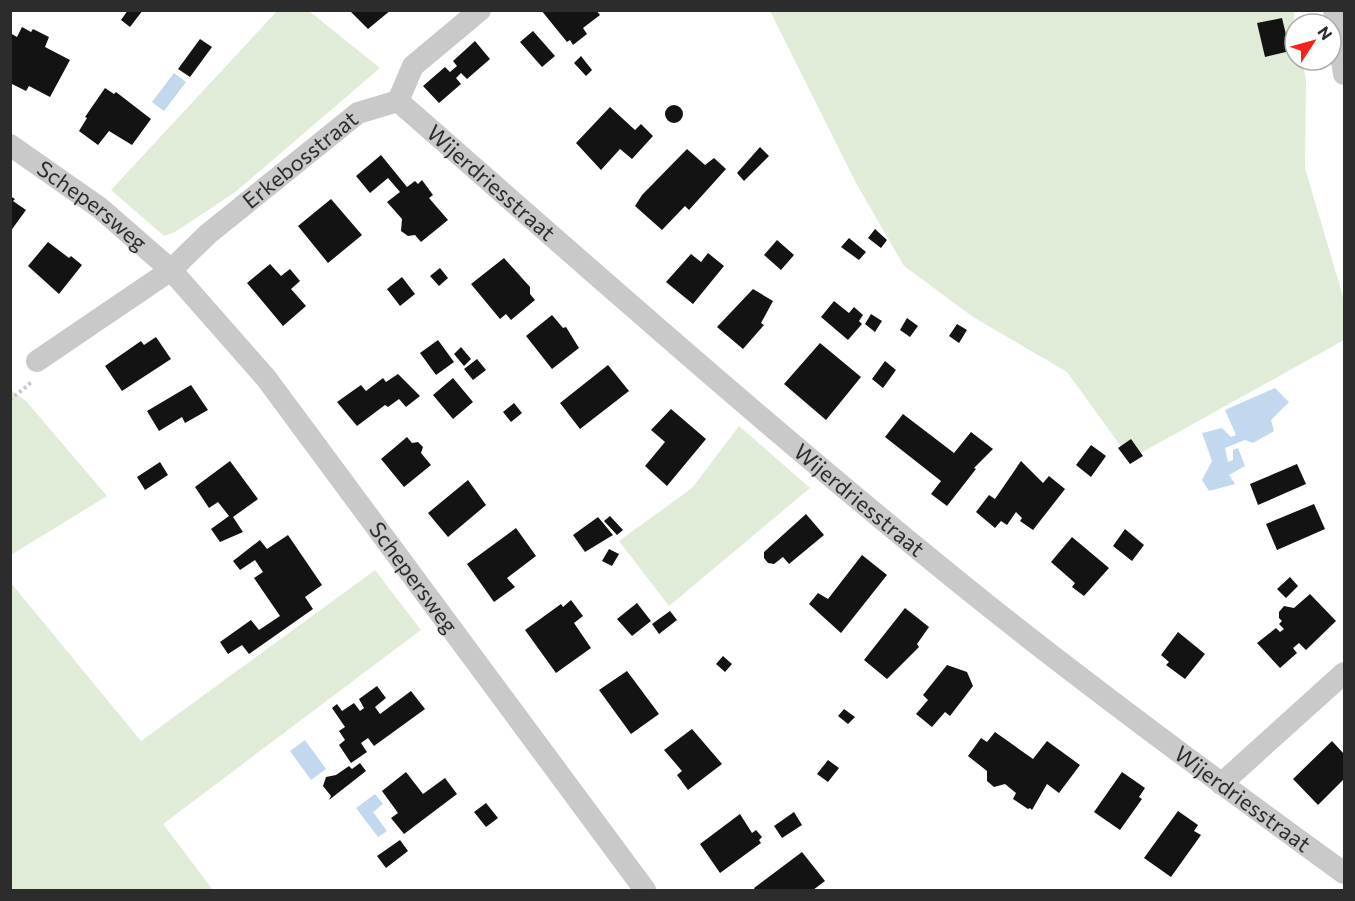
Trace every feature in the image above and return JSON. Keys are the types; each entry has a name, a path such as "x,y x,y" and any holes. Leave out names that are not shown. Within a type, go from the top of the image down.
{"street":[{"path":"398,101 413,66 480,10"},
{"path":"1334,10 1344,74"},
{"name":"Erkebosstraat","path":"171,270 208,234 358,114 398,101"},
{"name":"Wijerdriesstraat","path":"398,101 614,291 902,536 988,606 1221,784 1344,873"},
{"name":"Schepersweg","path":"10,145 100,208 171,270 266,378 645,891"},
{"name":"Schepersweg","path":"38,361 171,270"},
{"path":"1221,784 1344,673"}],"green space":[{"path":"278,10 309,11 380,68 234,193 175,232 164,236 111,190"},
{"path":"770,11 1294,11 1283,12 1283,72 1305,72 1305,168 1344,300 1344,340 1130,459 1067,372 973,317 904,266 856,183"},
{"path":"11,390 26,401 107,496 11,555"},
{"path":"739,426 810,488 669,606 619,541 692,488"},
{"path":"375,570 421,630 163,824 213,890 11,890 11,583 141,741"}],"water":[{"path":"174,73 186,82 164,111 152,102"},
{"path":"1275,388 1289,402 1271,420 1274,431 1253,443 1245,440 1225,448 1228,462 1233,460 1233,450 1238,448 1245,466 1229,475 1235,484 1209,491 1202,480 1212,461 1202,433 1222,428 1231,437 1236,435 1225,410"},
{"path":"305,740 326,769 311,780 290,751"},
{"path":"375,794 383,804 373,812 387,831 378,837 356,808"}],"building":[{"path":"128,10 143,10 130,27 121,20"},
{"path":"349,10 391,10 368,29"},
{"path":"541,10 596,10 600,15 583,28 587,34 573,45 570,40 567,42"},
{"path":"1282,18 1283,53 1265,57 1257,23"},
{"path":"22,27 31,32 33,29 49,37 45,47 70,60 50,97 29,86 26,91 10,83 10,33 17,37"},
{"path":"533,31 555,56 542,67 520,42"},
{"path":"200,39 212,47 190,77 178,69"},
{"path":"475,41 490,59 467,79 461,73 456,78 461,84 439,103 423,86 445,67 450,72 457,66 453,61"},
{"path":"581,56 592,70 586,76 574,63"},
{"path":"105,88 114,94 116,92 151,119 132,145 109,131 98,145 79,131 87,118 85,117"},
{"path":"674,105 682,110 683,114 678,122 674,123 666,118 665,114 670,106"},
{"path":"610,107 635,130 641,124 653,136 632,159 620,149 601,170 576,143"},
{"path":"760,147 769,156 744,181 737,173"},
{"path":"687,149 705,165 714,158 726,169 689,210 685,206 662,230 635,206 642,195"},
{"path":"381,155 407,187 415,181 418,184 422,180 433,195 429,198 448,220 421,242 415,235 408,236 401,231 402,219 387,202 400,192 388,178 370,193 356,176"},
{"path":"10,196 26,210 10,232"},
{"path":"331,199 362,235 328,263 298,226"},
{"path":"875,229 887,240 881,248 868,238"},
{"path":"849,238 866,252 859,260 841,247"},
{"path":"777,240 794,255 781,270 764,255"},
{"path":"48,242 82,265 59,294 28,266"},
{"path":"708,253 724,266 693,304 666,282 691,254 701,262"},
{"path":"504,258 530,287 530,294 535,300 511,320 506,314 500,319 471,284"},
{"path":"270,264 281,276 290,269 300,281 291,289 306,306 283,326 247,283"},
{"path":"440,268 448,278 439,286 430,276"},
{"path":"402,277 415,294 400,306 387,289"},
{"path":"753,289 773,301 761,323 764,325 743,349 717,327"},
{"path":"834,301 849,313 854,307 863,315 859,321 862,324 848,340 821,317"},
{"path":"871,314 882,321 875,332 865,324"},
{"path":"552,315 563,328 566,327 579,348 552,369 526,336"},
{"path":"907,318 918,326 910,337 900,330"},
{"path":"957,324 967,330 959,343 949,336"},
{"path":"156,337 171,359 122,391 105,366 141,341 144,345"},
{"path":"438,340 454,362 436,375 420,353"},
{"path":"820,343 861,377 826,420 784,384"},
{"path":"461,347 471,359 464,366 454,354"},
{"path":"477,359 486,370 473,380 464,369"},
{"path":"885,361 896,370 883,388 872,379"},
{"path":"608,365 629,391 580,429 560,403"},
{"path":"398,374 420,396 406,407 399,399 388,407 385,405 357,426 337,402 361,385 366,391 383,378 386,382"},
{"path":"453,378 473,402 453,419 433,395"},
{"path":"191,385 208,410 185,423 182,417 159,431 147,411"},
{"path":"514,403 522,413 511,422 503,412"},
{"path":"671,409 706,439 667,486 645,466 665,442 651,430"},
{"path":"903,414 954,453 971,432 993,449 974,468 976,469 947,506 931,494 941,481 885,437"},
{"path":"407,437 412,443 418,442 423,447 421,453 431,465 404,487 381,459"},
{"path":"1131,439 1143,456 1130,464 1118,448"},
{"path":"1091,445 1106,456 1091,477 1076,465"},
{"path":"230,461 258,499 233,517 243,532 220,542 211,529 229,516 218,502 209,508 195,487"},
{"path":"1021,461 1043,483 1049,476 1065,489 1033,530 1020,521 1022,518 1016,512 1007,525 1001,521 995,528 976,512 989,495 995,499"},
{"path":"160,462 168,475 145,490 137,477"},
{"path":"1297,464 1306,484 1258,505 1250,484"},
{"path":"468,480 486,505 448,537 428,513"},
{"path":"1314,504 1325,529 1277,550 1266,524"},
{"path":"806,514 824,535 789,564 783,557 774,564 768,563 764,558 764,552"},
{"path":"610,516 623,530 617,535 604,521"},
{"path":"598,517 613,535 585,552 573,535"},
{"path":"516,528 536,556 507,578 515,587 494,602 467,564"},
{"path":"1125,529 1144,545 1132,561 1113,546"},
{"path":"288,535 322,585 305,597 313,609 249,654 242,645 228,654 220,642 251,620 259,630 280,616 254,578 263,572 255,560 240,570 233,561 260,540 267,549"},
{"path":"1072,537 1109,568 1084,596 1072,587 1075,583 1051,562"},
{"path":"609,549 619,554 612,566 602,561"},
{"path":"862,555 887,575 841,633 809,604 818,593 828,599"},
{"path":"1290,577 1298,586 1286,598 1277,589"},
{"path":"1310,594 1336,621 1306,650 1299,643 1293,648 1297,653 1280,668 1257,643 1276,628 1280,632 1284,629 1279,624 1282,621 1279,618 1279,612 1284,606 1294,608"},
{"path":"571,600 583,616 574,623 591,648 556,673 525,630 561,604 563,607"},
{"path":"637,603 651,621 632,636 617,619"},
{"path":"905,608 929,627 917,644 919,647 887,679 864,660"},
{"path":"670,611 677,620 659,634 652,624"},
{"path":"1178,632 1205,654 1185,679 1166,665 1169,662 1161,655"},
{"path":"723,656 732,664 725,672 716,664"},
{"path":"947,665 967,672 973,686 950,716 945,712 932,727 916,714 928,700 923,695"},
{"path":"627,671 659,714 631,734 599,690"},
{"path":"377,686 386,698 375,707 380,714 411,691 425,709 374,746 368,738 361,743 367,752 351,763 339,745 345,740 339,731 345,727 332,708 337,704 342,711 354,703 360,711 364,708 359,699"},
{"path":"844,709 855,717 848,724 838,716"},
{"path":"692,729 722,764 688,790 677,775 682,771 664,750"},
{"path":"995,732 1033,759 1047,741 1080,765 1059,793 1047,784 1032,810 1028,809 1013,799 1016,793 1005,784 994,787 987,781 987,771 968,756 981,738 987,742"},
{"path":"1332,741 1344,754 1344,779 1318,805 1293,779"},
{"path":"828,760 839,768 828,782 817,774"},
{"path":"360,763 366,771 329,800 331,796 323,786 326,777 336,775 349,766 352,769"},
{"path":"406,772 423,794 445,778 457,794 404,834 391,818 398,813 382,791"},
{"path":"1122,772 1145,788 1139,797 1142,799 1120,830 1094,812"},
{"path":"486,803 498,818 486,827 474,812"},
{"path":"1178,811 1198,825 1194,831 1201,835 1171,877 1144,858"},
{"path":"794,812 802,825 782,838 774,826"},
{"path":"740,814 752,833 756,830 762,837 759,840 761,843 720,873 700,844"},
{"path":"400,840 408,851 386,868 377,856"},
{"path":"802,852 825,881 813,890 755,890 754,888"}]}
